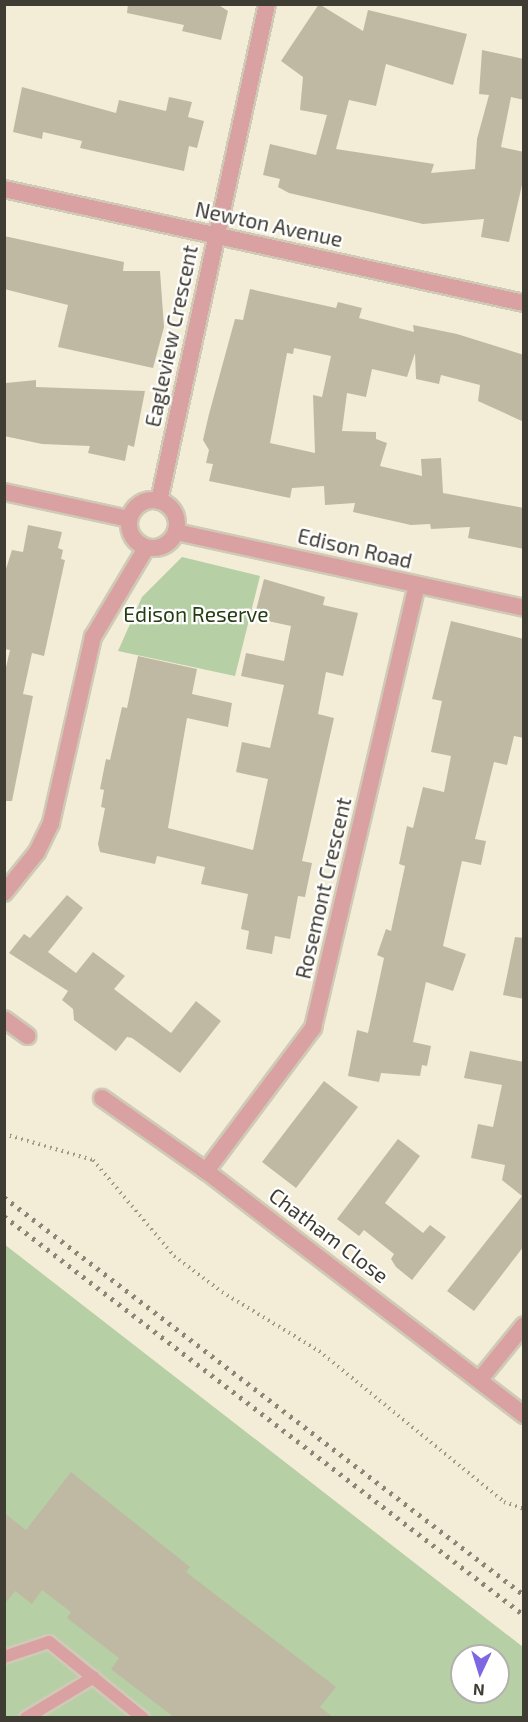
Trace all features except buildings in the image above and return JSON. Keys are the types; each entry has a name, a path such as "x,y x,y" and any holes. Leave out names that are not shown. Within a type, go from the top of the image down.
{"street":[{"name":"Eagleview Crescent","path":"159,501 267,4"},
{"name":"Newton Avenue","path":"4,189 524,303"},
{"path":"4,492 129,519"},
{"path":"4,893 37,852 51,823 93,637 146,548 168,544 176,532 172,509 159,501 143,502 129,519 130,533 146,548"},
{"name":"Edison Road","path":"176,532 524,608"},
{"name":"Rosemont Crescent","path":"206,1171 313,1028 417,585"},
{"path":"4,1019 27,1036"},
{"name":"Chatham Close","path":"102,1098 206,1171 481,1378 524,1414"},
{"path":"481,1378 524,1325"}],"lane":[{"path":"4,1657 49,1642 143,1718"},
{"path":"26,1718 94,1677"}],"path":[{"path":"5,1137 93,1160 174,1256 222,1292 319,1351 504,1502 524,1509"}],"green space":[{"name":"Edison Reserve","path":"182,557 260,576 235,676 118,651 142,597"},
{"path":"4,1244 523,1647 523,1717 5,1717"}],"railway":[{"path":"4,1197 524,1595"},
{"path":"4,1216 524,1615"}]}
